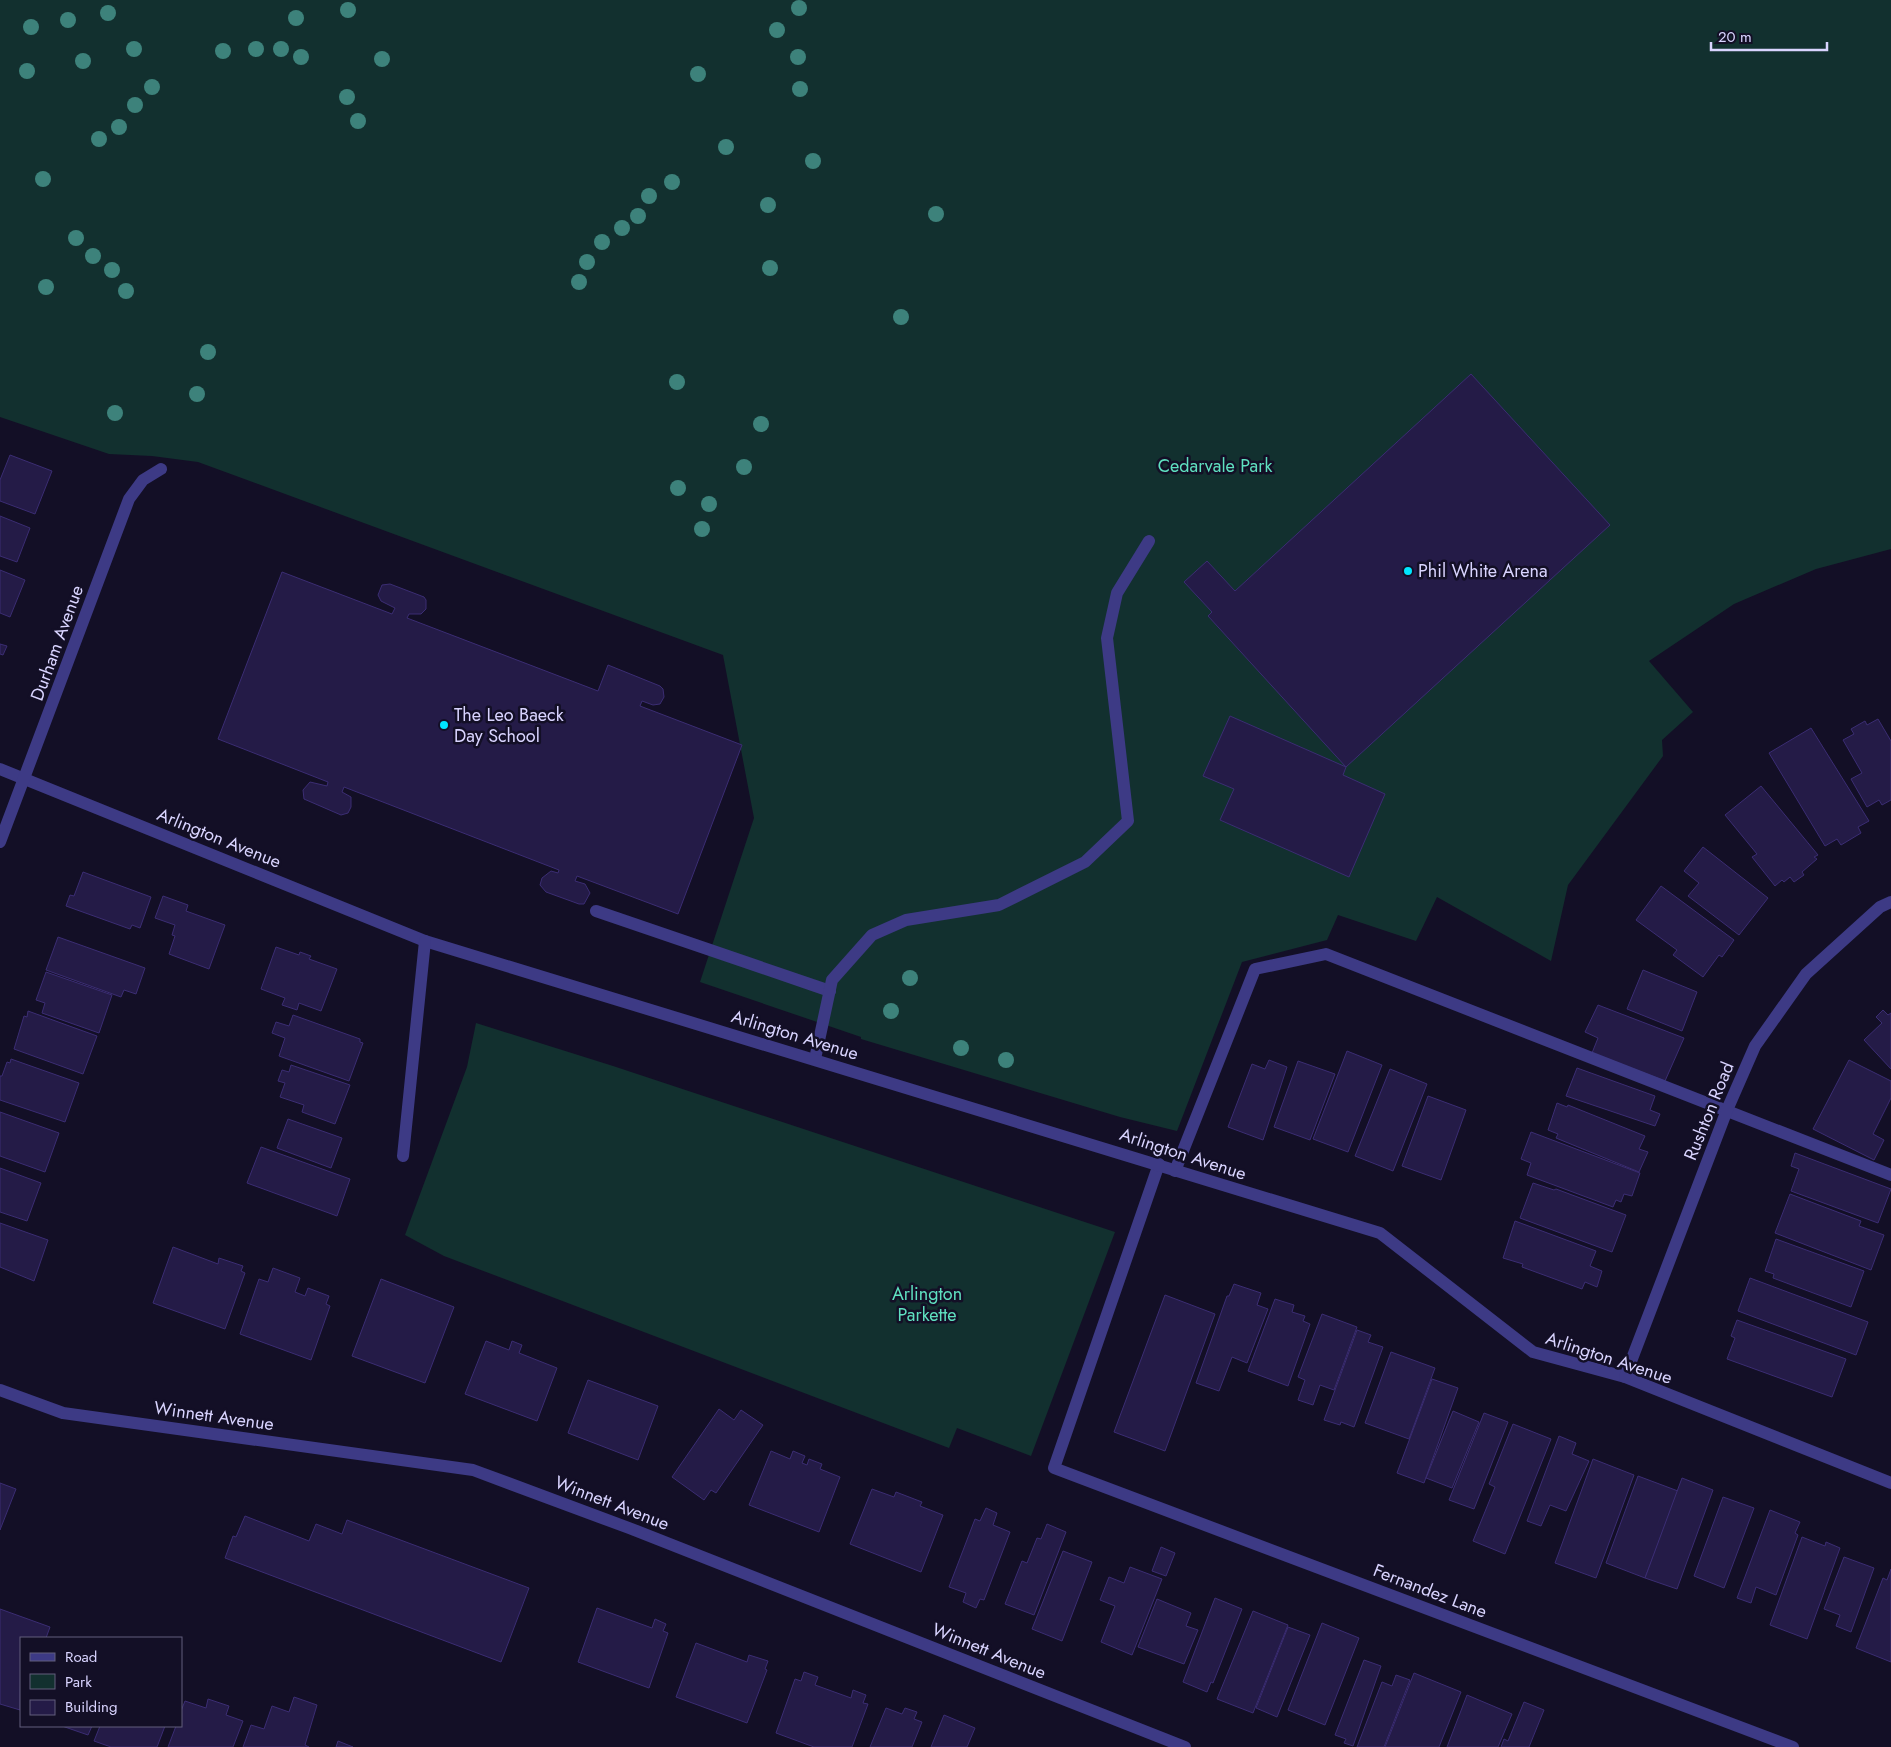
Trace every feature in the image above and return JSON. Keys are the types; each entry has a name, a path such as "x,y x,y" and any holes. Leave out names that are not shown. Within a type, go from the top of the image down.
{"street":[{"name":"Durham Avenue","path":"0,842 129,499 142,480 161,469"},
{"path":"815,1059 832,980 872,935 906,920 999,905 1085,862 1128,821 1107,638 1117,593 1149,541"},
{"name":"Arlington Avenue","path":"0,769 424,941 1160,1164 1176,1171 1380,1233 1533,1352 1625,1377 1891,1483"},
{"name":"Rushton Road","path":"1625,1377 1727,1110 1755,1046 1806,974 1880,907 1891,902"},
{"path":"596,911 830,991"},
{"path":"403,1156 424,941"},
{"path":"1176,1171 1255,969 1326,954 1891,1174"},
{"name":"Fernandez Lane","path":"1160,1164 1054,1468 1793,1747"},
{"name":"Winnett Avenue","path":"0,1390 63,1413 472,1470 629,1528 1185,1747"}],"green space":[{"name":"Cedarvale Park","path":"0,0 1891,0 1891,549 1816,569 1734,604 1649,661 1693,712 1662,740 1663,756 1568,885 1551,961 1437,897 1416,941 1338,915 1327,940 1242,962 1177,1131 1120,1117 861,1039 861,1037 700,982 754,818 723,655 198,462 152,456 109,454 0,417"},
{"name":"Arlington Parkette","path":"476,1023 613,1066 1115,1232 1031,1456 957,1428 949,1448 444,1256 405,1235 467,1067"}],"building":[{"name":"Phil White Arena","path":"1471,374 1610,525 1346,767 1208,616 1212,612 1184,582 1207,561 1235,591"},
{"path":"10,455 52,471 35,514 0,501 0,480"},
{"path":"0,516 30,528 17,562 0,556"},
{"path":"0,570 25,580 10,617 0,613"},
{"path":"282,572 392,614 395,608 381,601 378,595 382,585 390,584 424,597 426,600 426,609 421,614 409,614 407,618 598,691 608,665 660,686 663,689 664,697 660,704 653,705 642,701 640,706 742,745 678,914 577,876 575,881 585,884 590,893 584,904 579,904 546,892 540,885 542,878 551,871 558,873 559,870 344,787 342,792 351,797 351,807 348,813 341,815 304,799 303,790 310,782 327,786 328,782 218,739"},
{"path":"0,644 7,646 3,655 0,654"},
{"path":"1230,716 1346,767 1343,775 1385,794 1349,877 1220,820 1234,789 1203,776"},
{"path":"1878,719 1891,741 1891,800 1882,805 1879,800 1867,807 1851,779 1862,773 1843,740 1854,734 1851,729 1865,721 1867,725"},
{"path":"1811,728 1869,821 1858,827 1861,833 1841,845 1837,839 1825,846 1769,753"},
{"path":"1761,786 1818,855 1814,857 1817,859 1802,872 1804,875 1794,882 1790,877 1784,882 1782,880 1775,886 1752,857 1757,854 1725,815"},
{"path":"1703,847 1768,898 1739,935 1688,896 1699,883 1684,871"},
{"path":"83,872 151,897 140,928 132,925 130,929 66,906 70,895 74,896"},
{"path":"1661,886 1734,940 1722,957 1719,955 1703,977 1673,955 1677,950 1636,920"},
{"path":"163,896 188,905 186,911 225,925 209,969 169,954 175,936 172,935 175,925 155,918"},
{"path":"58,937 145,968 136,994 124,990 121,997 46,970"},
{"path":"276,947 299,955 300,952 311,956 309,959 337,969 321,1011 299,1003 297,1010 282,1005 285,998 261,989"},
{"path":"1643,970 1697,992 1682,1031 1627,1009"},
{"path":"46,972 112,995 99,1033 42,1013 45,1003 36,1000"},
{"path":"1598,1005 1684,1038 1665,1081 1592,1053 1598,1038 1585,1032"},
{"path":"1883,1010 1888,1015 1891,1013 1891,1069 1864,1040 1882,1023 1876,1017"},
{"path":"28,1011 97,1036 83,1074 14,1049 24,1016 27,1017"},
{"path":"293,1015 360,1039 360,1042 363,1043 349,1081 279,1056 285,1038 272,1033 276,1022 289,1026"},
{"path":"1347,1051 1382,1065 1348,1152 1313,1139"},
{"path":"11,1059 79,1083 65,1122 0,1100 0,1076 2,1076 7,1062 10,1063"},
{"path":"1269,1060 1287,1067 1263,1140 1228,1127 1252,1064 1265,1069"},
{"path":"1849,1060 1891,1081 1891,1098 1873,1134 1884,1140 1874,1160 1813,1129"},
{"path":"1298,1061 1335,1074 1310,1140 1274,1127"},
{"path":"291,1065 350,1085 335,1124 302,1112 304,1105 280,1097 285,1083 278,1081 282,1070 289,1072"},
{"path":"1577,1068 1655,1096 1650,1110 1660,1114 1655,1126 1566,1096"},
{"path":"1390,1069 1427,1084 1393,1171 1355,1156"},
{"path":"1428,1096 1466,1110 1441,1180 1402,1166"},
{"path":"1557,1103 1567,1107 1568,1105 1645,1136 1639,1149 1648,1152 1639,1172 1556,1138 1558,1134 1548,1130"},
{"path":"0,1112 59,1133 45,1172 0,1156"},
{"path":"288,1119 342,1138 331,1168 277,1148"},
{"path":"1531,1132 1640,1173 1632,1196 1624,1194 1621,1202 1616,1200 1613,1207 1527,1175 1531,1163 1521,1159"},
{"path":"261,1147 350,1179 337,1216 247,1183"},
{"path":"1795,1153 1891,1189 1878,1223 1791,1191 1799,1169 1791,1166"},
{"path":"0,1168 41,1183 27,1221 0,1212"},
{"path":"1533,1183 1556,1189 1626,1215 1612,1252 1520,1218"},
{"path":"1790,1194 1861,1221 1859,1226 1884,1235 1871,1270 1775,1233"},
{"path":"1515,1221 1596,1251 1590,1266 1602,1271 1597,1287 1585,1282 1582,1289 1522,1267 1523,1264 1503,1258"},
{"path":"0,1223 48,1240 34,1281 0,1267"},
{"path":"1776,1239 1864,1271 1851,1307 1773,1278 1774,1274 1765,1271"},
{"path":"173,1247 218,1264 219,1258 243,1266 241,1271 245,1273 225,1329 153,1303"},
{"path":"273,1268 300,1278 295,1292 305,1296 308,1288 329,1296 326,1304 330,1306 311,1360 240,1334 259,1279 268,1282"},
{"path":"1750,1278 1868,1322 1856,1355 1738,1311"},
{"path":"381,1279 454,1307 425,1383 352,1356"},
{"path":"1234,1284 1261,1293 1257,1305 1268,1309 1247,1363 1232,1357 1219,1391 1196,1383 1227,1296 1229,1296"},
{"path":"1165,1295 1215,1314 1165,1451 1114,1432"},
{"path":"1275,1299 1294,1305 1292,1312 1305,1316 1303,1321 1310,1324 1288,1386 1248,1371"},
{"path":"1322,1314 1357,1327 1334,1390 1320,1385 1313,1405 1298,1400 1305,1380 1298,1377"},
{"path":"1737,1320 1846,1359 1832,1397 1727,1359 1735,1338 1731,1336"},
{"path":"1357,1330 1371,1335 1368,1342 1383,1347 1354,1427 1341,1422 1340,1425 1324,1420"},
{"path":"486,1341 509,1350 512,1341 522,1345 519,1353 557,1368 537,1421 465,1394"},
{"path":"1391,1352 1435,1368 1409,1439 1365,1423"},
{"path":"1432,1379 1458,1388 1424,1483 1397,1473"},
{"path":"588,1380 658,1406 638,1460 568,1433"},
{"path":"719,1409 734,1420 741,1410 763,1425 716,1493 711,1490 704,1500 672,1477"},
{"path":"1453,1411 1479,1422 1452,1488 1426,1478"},
{"path":"1484,1413 1508,1422 1474,1509 1449,1500"},
{"path":"1513,1424 1551,1439 1505,1554 1473,1541 1495,1487 1489,1484"},
{"path":"1559,1436 1576,1443 1572,1454 1589,1461 1566,1511 1550,1505 1541,1526 1527,1521"},
{"path":"771,1451 790,1459 793,1451 805,1456 802,1463 807,1465 809,1459 822,1464 820,1469 840,1477 819,1532 749,1505"},
{"path":"1593,1459 1634,1475 1596,1578 1555,1563"},
{"path":"1638,1476 1678,1491 1645,1578 1606,1563"},
{"path":"1682,1478 1713,1490 1677,1589 1645,1578"},
{"path":"0,1483 16,1489 0,1530"},
{"path":"872,1489 894,1497 896,1492 922,1502 920,1506 943,1515 921,1572 850,1544"},
{"path":"1723,1497 1754,1508 1724,1588 1694,1576"},
{"path":"986,1508 997,1513 993,1525 1010,1532 984,1600 980,1599 976,1608 963,1602 966,1593 949,1587 975,1519 980,1521"},
{"path":"1770,1510 1800,1522 1795,1533 1798,1535 1776,1595 1756,1587 1751,1603 1737,1598"},
{"path":"245,1516 309,1541 316,1524 342,1534 347,1520 529,1588 501,1662 225,1558 233,1536 236,1537"},
{"path":"1047,1524 1066,1532 1034,1615 1005,1604 1022,1561 1027,1563 1037,1538 1041,1539"},
{"path":"1802,1537 1825,1546 1826,1542 1840,1548 1807,1639 1770,1625"},
{"path":"1161,1547 1175,1553 1166,1576 1152,1571"},
{"path":"1063,1551 1092,1562 1062,1641 1032,1629"},
{"path":"1844,1557 1874,1568 1851,1632 1836,1626 1840,1615 1824,1609"},
{"path":"1130,1567 1162,1579 1132,1655 1101,1642 1115,1606 1100,1600 1109,1577 1124,1583"},
{"path":"1891,1569 1891,1662 1856,1648 1883,1578 1887,1580"},
{"path":"1215,1598 1242,1609 1213,1683 1211,1682 1207,1692 1183,1682"},
{"path":"1157,1599 1191,1613 1186,1626 1198,1630 1184,1664 1138,1647"},
{"path":"597,1608 652,1628 655,1619 666,1624 663,1631 668,1633 649,1688 578,1662"},
{"path":"0,1609 50,1627 46,1637 20,1637 20,1710 0,1704"},
{"path":"1253,1611 1288,1625 1253,1713 1217,1699"},
{"path":"1322,1623 1359,1638 1325,1725 1288,1710"},
{"path":"1288,1627 1310,1635 1277,1717 1256,1708"},
{"path":"696,1643 747,1662 749,1655 768,1661 765,1669 767,1670 747,1723 676,1697"},
{"path":"1364,1660 1381,1666 1353,1746 1344,1743 1346,1739 1335,1735"},
{"path":"804,1672 818,1677 815,1685 851,1698 853,1690 866,1695 863,1703 868,1704 852,1747 814,1747 776,1733 795,1679 801,1681"},
{"path":"1414,1673 1461,1692 1439,1747 1385,1747"},
{"path":"1396,1675 1410,1680 1384,1747 1357,1747 1382,1682 1392,1686"},
{"path":"1467,1695 1512,1714 1498,1747 1447,1747"},
{"path":"294,1697 317,1705 305,1745 309,1747 243,1747 251,1725 264,1729 272,1706 289,1712"},
{"path":"208,1699 229,1706 226,1715 243,1721 233,1747 168,1747 176,1727 182,1727 182,1708 185,1701 206,1708"},
{"path":"1524,1702 1544,1710 1529,1747 1501,1747 1504,1739 1508,1741"},
{"path":"886,1708 902,1714 905,1708 917,1712 914,1719 922,1722 912,1747 870,1747"},
{"path":"944,1715 975,1728 967,1747 931,1747"},
{"path":"65,1727 92,1727 88,1735"},
{"path":"100,1727 165,1727 157,1747 111,1747 94,1741"},
{"path":"338,1741 353,1747 336,1747"}],"place":[{"name":"Phil White Arena","path":"1408,571"},
{"name":"The Leo Baeck Day School","path":"444,725"}]}
